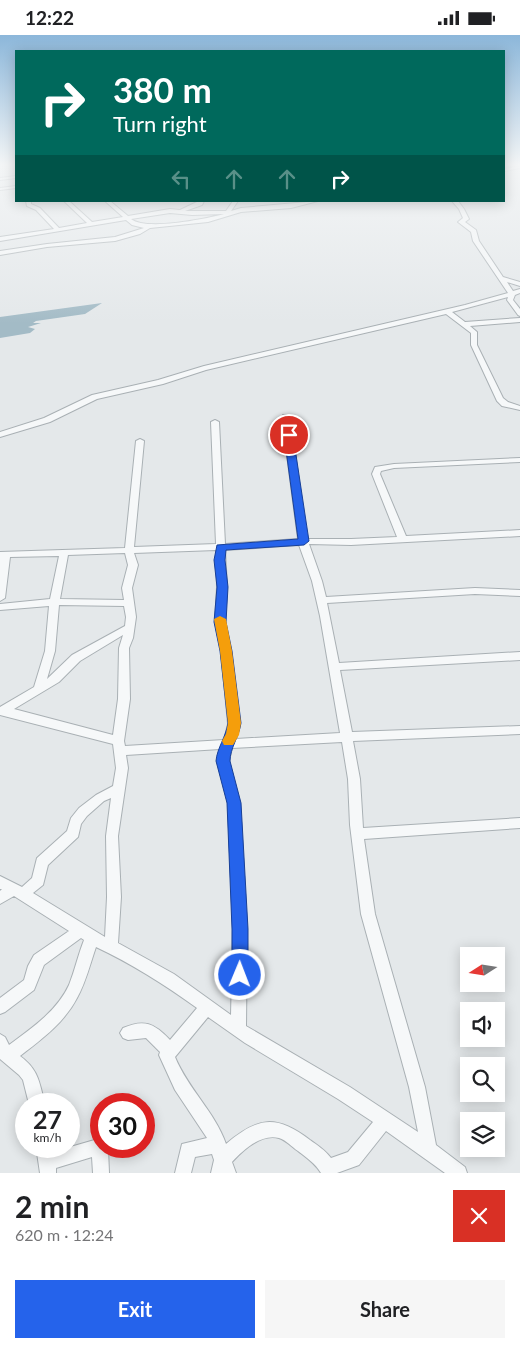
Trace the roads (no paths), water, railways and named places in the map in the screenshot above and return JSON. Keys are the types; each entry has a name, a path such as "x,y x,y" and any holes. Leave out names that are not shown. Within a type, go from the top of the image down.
{"street":[{"path":"46,217 57,229"},
{"path":"83,217 90,224"},
{"path":"0,239 133,217"},
{"path":"126,218 134,224 149,227 218,217"},
{"path":"465,217 466,219 461,222 474,231 476,241 512,294"},
{"path":"0,253 108,240 137,233 149,227"},
{"path":"501,278 520,284"},
{"path":"0,435 47,420 95,397 160,382 204,368 359,334 467,307 520,291"},
{"path":"512,294 510,300 520,314"},
{"path":"446,311 474,332 474,345 500,399 505,404 520,408"},
{"path":"463,324 520,320"},
{"path":"286,417 304,541 321,600 354,779 358,833 368,914 417,1087 428,1149"},
{"path":"216,422 222,587 220,618 226,651 234,723 233,735 226,745 223,761 234,803 240,929 238,1029"},
{"path":"111,947 114,897 112,836 122,768 119,746 124,699 124,648 130,627 128,584 133,565 128,550 140,441"},
{"path":"402,539 376,474 378,469 394,466 520,460"},
{"path":"0,598 3,555 520,533"},
{"path":"39,687 50,651 54,602 62,574 64,553"},
{"path":"321,600 475,591 520,593"},
{"path":"0,607 54,602 129,603"},
{"path":"1,711 55,679 76,658 130,627"},
{"path":"333,667 520,656"},
{"path":"1,711 26,714 52,723 82,729 119,746 226,745 346,737 520,730"},
{"path":"0,898 12,888 38,881 42,862 73,833 75,822 83,812 100,798 119,789"},
{"path":"358,833 520,823"},
{"path":"12,888 87,934 169,979 238,1029 310,1075 344,1093 428,1149 452,1171"},
{"path":"0,1007 28,986 33,977 35,965 39,960 87,934"},
{"path":"34,1093 30,1077 25,1069 4,1049 46,1026 64,1006 72,993 87,934"},
{"path":"207,1007 170,1051 168,1057 182,1087 210,1129 223,1169"},
{"path":"128,1033 140,1029 149,1031 170,1051"},
{"path":"223,1169 230,1152 258,1132 274,1128 287,1133 315,1154 328,1170 354,1159 384,1121"},
{"path":"183,1173 188,1150 216,1145"},
{"path":"47,1165 98,1147 100,1148 101,1173"}],"water":[{"path":"102,303 85,314 36,321 33,323 41,323 28,327 35,329 30,333 0,338 0,317"}]}
